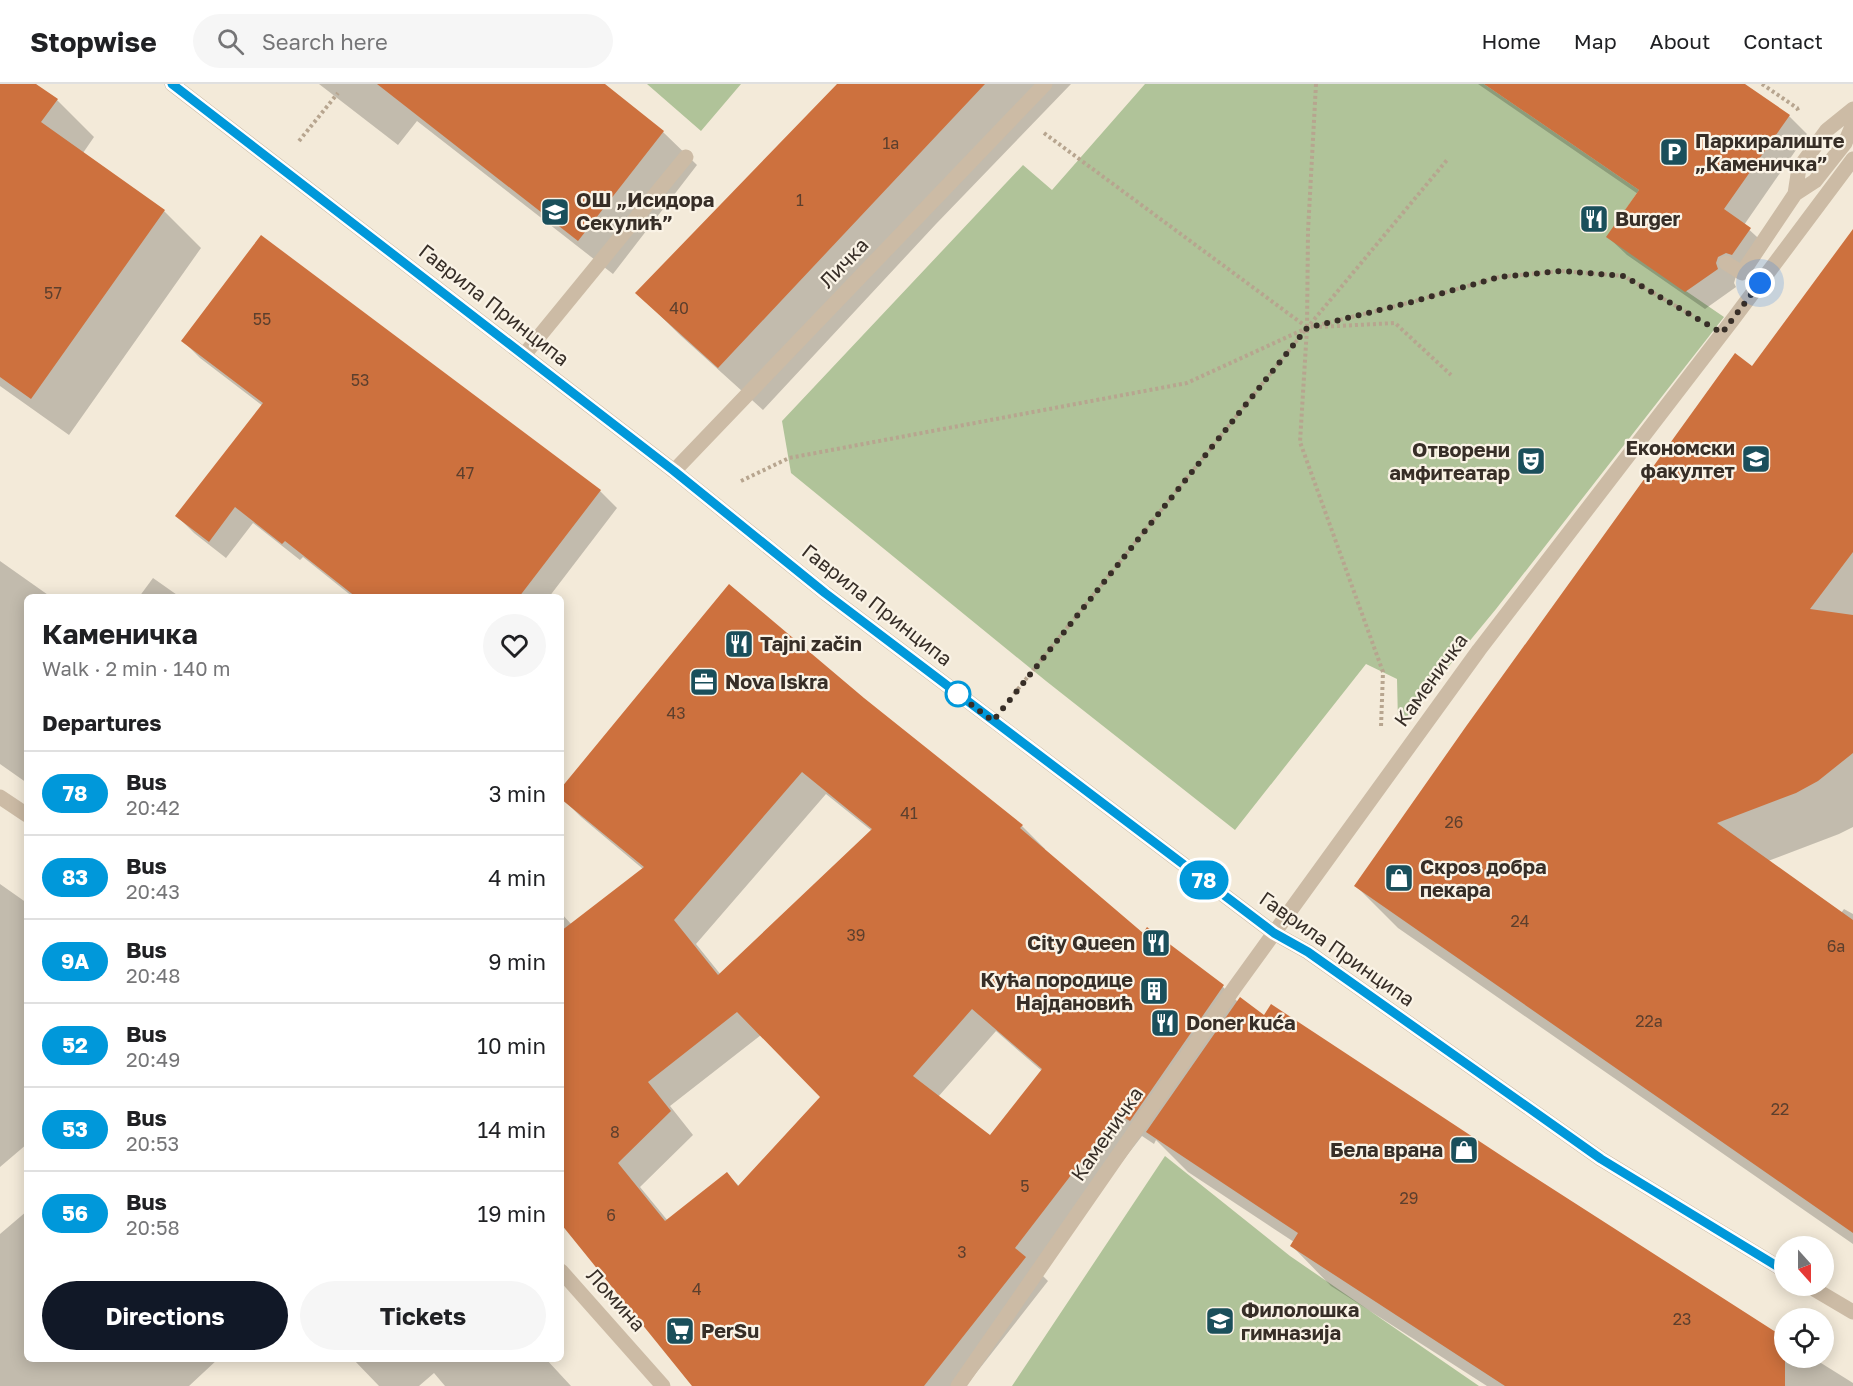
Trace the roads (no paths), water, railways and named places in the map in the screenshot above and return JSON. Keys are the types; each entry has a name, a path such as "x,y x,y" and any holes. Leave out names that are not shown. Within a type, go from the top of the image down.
{"street":[{"name":"Гаврила Принципа","path":"172,84 190,89 524,355 707,497 825,593 1274,933 1308,952 1601,1159 1774,1264"},
{"name":"Личка","path":"674,471 1045,84"},
{"path":"1726,263 1742,273 1794,194 1799,168 1827,130 1853,109"},
{"path":"1794,194 1815,181 1845,143 1853,124"},
{"path":"524,355 686,157"},
{"name":"Каменичка","path":"958,1386 1235,987 1479,650 1853,159"},
{"path":"0,797 24,813"},
{"name":"Ломина","path":"564,1274 663,1386"},
{"path":"1826,1296 1853,1312"}],"place":[{"name":"Паркиралиште „Каменичка”","path":"1674,152"},
{"name":"ОШ „Исидора Секулић”","path":"555,212"},
{"name":"Burger","path":"1594,219"},
{"name":"Економски факултет","path":"1756,459"},
{"name":"Отворени амфитеатар","path":"1531,461"},
{"name":"Tajni začin","path":"739,644"},
{"name":"Nova Iskra","path":"704,682"},
{"name":"Скроз добра пекара","path":"1399,878"},
{"name":"City Queen","path":"1156,943"},
{"name":"Кућа породице Најдановић","path":"1154,991"},
{"name":"Doner kuća","path":"1165,1023"},
{"name":"Бела врана","path":"1464,1150"},
{"name":"Филолошка гимназија","path":"1220,1321"},
{"name":"PerSu","path":"680,1331"}]}
